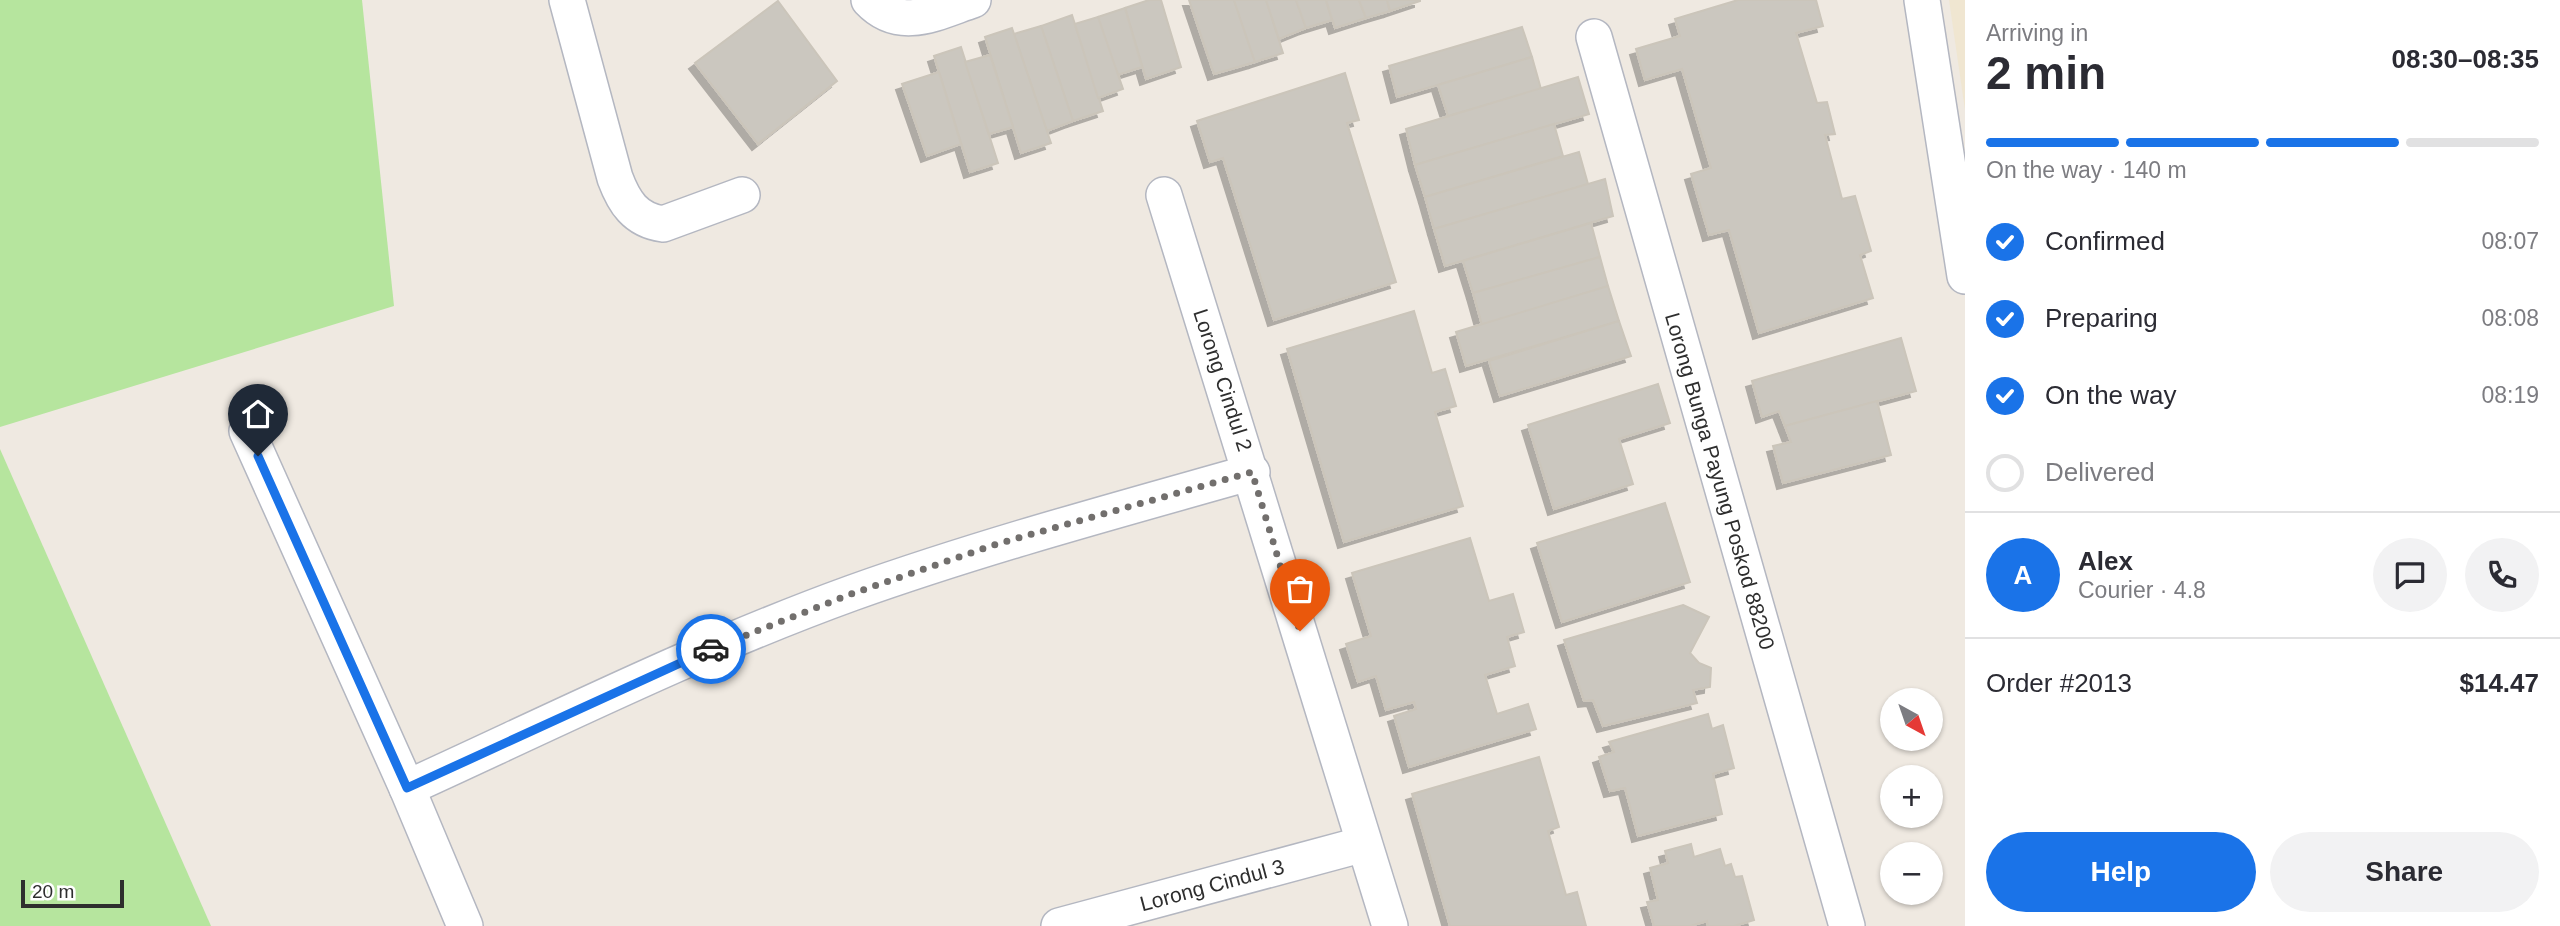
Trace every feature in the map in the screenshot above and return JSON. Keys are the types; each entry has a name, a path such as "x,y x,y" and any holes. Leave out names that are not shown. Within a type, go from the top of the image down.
{"street":[{"path":"566,0 615,178 622,198 635,213 649,222 663,224 742,195"},
{"path":"869,0 894,18 914,19 973,0"},
{"path":"1922,0 1965,276"},
{"name":"Lorong Bunga Payung Poskod 88200","path":"1594,37 1847,926"},
{"name":"Lorong Cindul 2","path":"1164,195 1252,472 1390,926"},
{"path":"247,431 407,788 465,926"},
{"path":"407,788 700,654 851,594 997,544 1252,472"},
{"name":"Lorong Cindul 3","path":"1059,926 1364,844"}],"shaded area":[{"path":"1949,0 1965,0 1965,110"}],"green space":[{"path":"0,0 362,0 394,306 0,427"},
{"path":"0,449 211,926 0,926"}],"building":[{"path":"1149,0 1161,0 1181,67 1146,79 1125,8"},
{"path":"1189,0 1234,0 1255,62 1214,74"},
{"path":"1234,0 1266,0 1283,53 1255,62"},
{"path":"1266,0 1296,0 1306,28 1279,39"},
{"path":"1296,0 1326,0 1332,20 1306,28"},
{"path":"1326,0 1359,0 1366,18 1335,28"},
{"path":"1359,0 1387,0 1390,11 1366,18"},
{"path":"1387,0 1420,0 1420,1 1390,11"},
{"path":"1738,0 1816,0 1823,26 1796,33 1817,103 1827,102 1835,134 1825,135 1842,199 1855,196 1871,251 1860,255 1873,298 1759,333 1729,230 1709,235 1691,174 1711,168 1682,69 1645,80 1636,49 1680,36 1675,19"},
{"path":"778,1 837,81 758,144 695,63"},
{"path":"1125,8 1142,67 1117,75 1098,17"},
{"path":"1072,15 1103,111 1073,121 1041,26"},
{"path":"1098,17 1123,89 1098,98 1075,24"},
{"path":"1041,26 1073,121 1047,131 1014,34"},
{"path":"1522,27 1532,57 1397,97 1389,66"},
{"path":"1012,28 1051,143 1021,153 985,37"},
{"path":"961,47 998,163 970,172 934,56"},
{"path":"990,55 1013,127 989,134 965,62"},
{"path":"1532,57 1541,89 1448,116 1438,85"},
{"path":"939,72 961,144 927,156 902,84"},
{"path":"1345,73 1359,120 1347,123 1396,282 1274,320 1223,158 1210,162 1197,121"},
{"path":"1578,77 1589,114 1415,165 1406,129"},
{"path":"1554,124 1563,156 1425,197 1415,165"},
{"path":"1579,152 1588,184 1434,229 1425,197"},
{"path":"1605,179 1613,216 1445,266 1434,229"},
{"path":"1591,223 1600,257 1473,293 1463,261"},
{"path":"1600,257 1608,286 1482,325 1473,293"},
{"path":"1608,286 1619,321 1466,366 1456,332"},
{"path":"1414,311 1432,373 1445,369 1456,406 1435,412 1463,506 1344,542 1287,349"},
{"path":"1619,321 1631,356 1500,396 1489,361"},
{"path":"1901,338 1916,391 1785,426 1779,411 1762,417 1752,381"},
{"path":"1658,384 1670,423 1619,439 1633,484 1554,509 1528,425"},
{"path":"1877,401 1891,455 1783,483 1773,446 1791,442 1785,426"},
{"path":"1665,503 1690,582 1562,622 1537,543"},
{"path":"1470,538 1489,601 1513,594 1524,632 1507,637 1515,666 1485,675 1497,714 1528,704 1536,729 1409,767 1394,716 1416,709 1414,702 1386,710 1376,676 1358,682 1346,644 1371,636 1352,573"},
{"path":"1683,605 1709,617 1690,653 1699,663 1711,668 1710,687 1693,690 1697,703 1603,726 1593,700 1584,701 1564,640"},
{"path":"1708,714 1712,729 1723,725 1734,768 1713,774 1722,814 1638,836 1625,788 1610,791 1599,757 1614,752 1609,742"},
{"path":"1539,757 1559,827 1548,831 1566,895 1577,892 1586,926 1450,926 1412,794"},
{"path":"1691,844 1694,857 1720,849 1725,866 1731,864 1735,877 1742,876 1754,920 1734,926 1708,926 1707,921 1690,926 1654,926 1647,902 1658,900 1650,868 1668,863 1665,851"}],"way so far":[{"path":"711,649 851,594 997,544 1252,472 1300,631"}],"route":[{"path":"258,456 407,788 711,649"}]}
